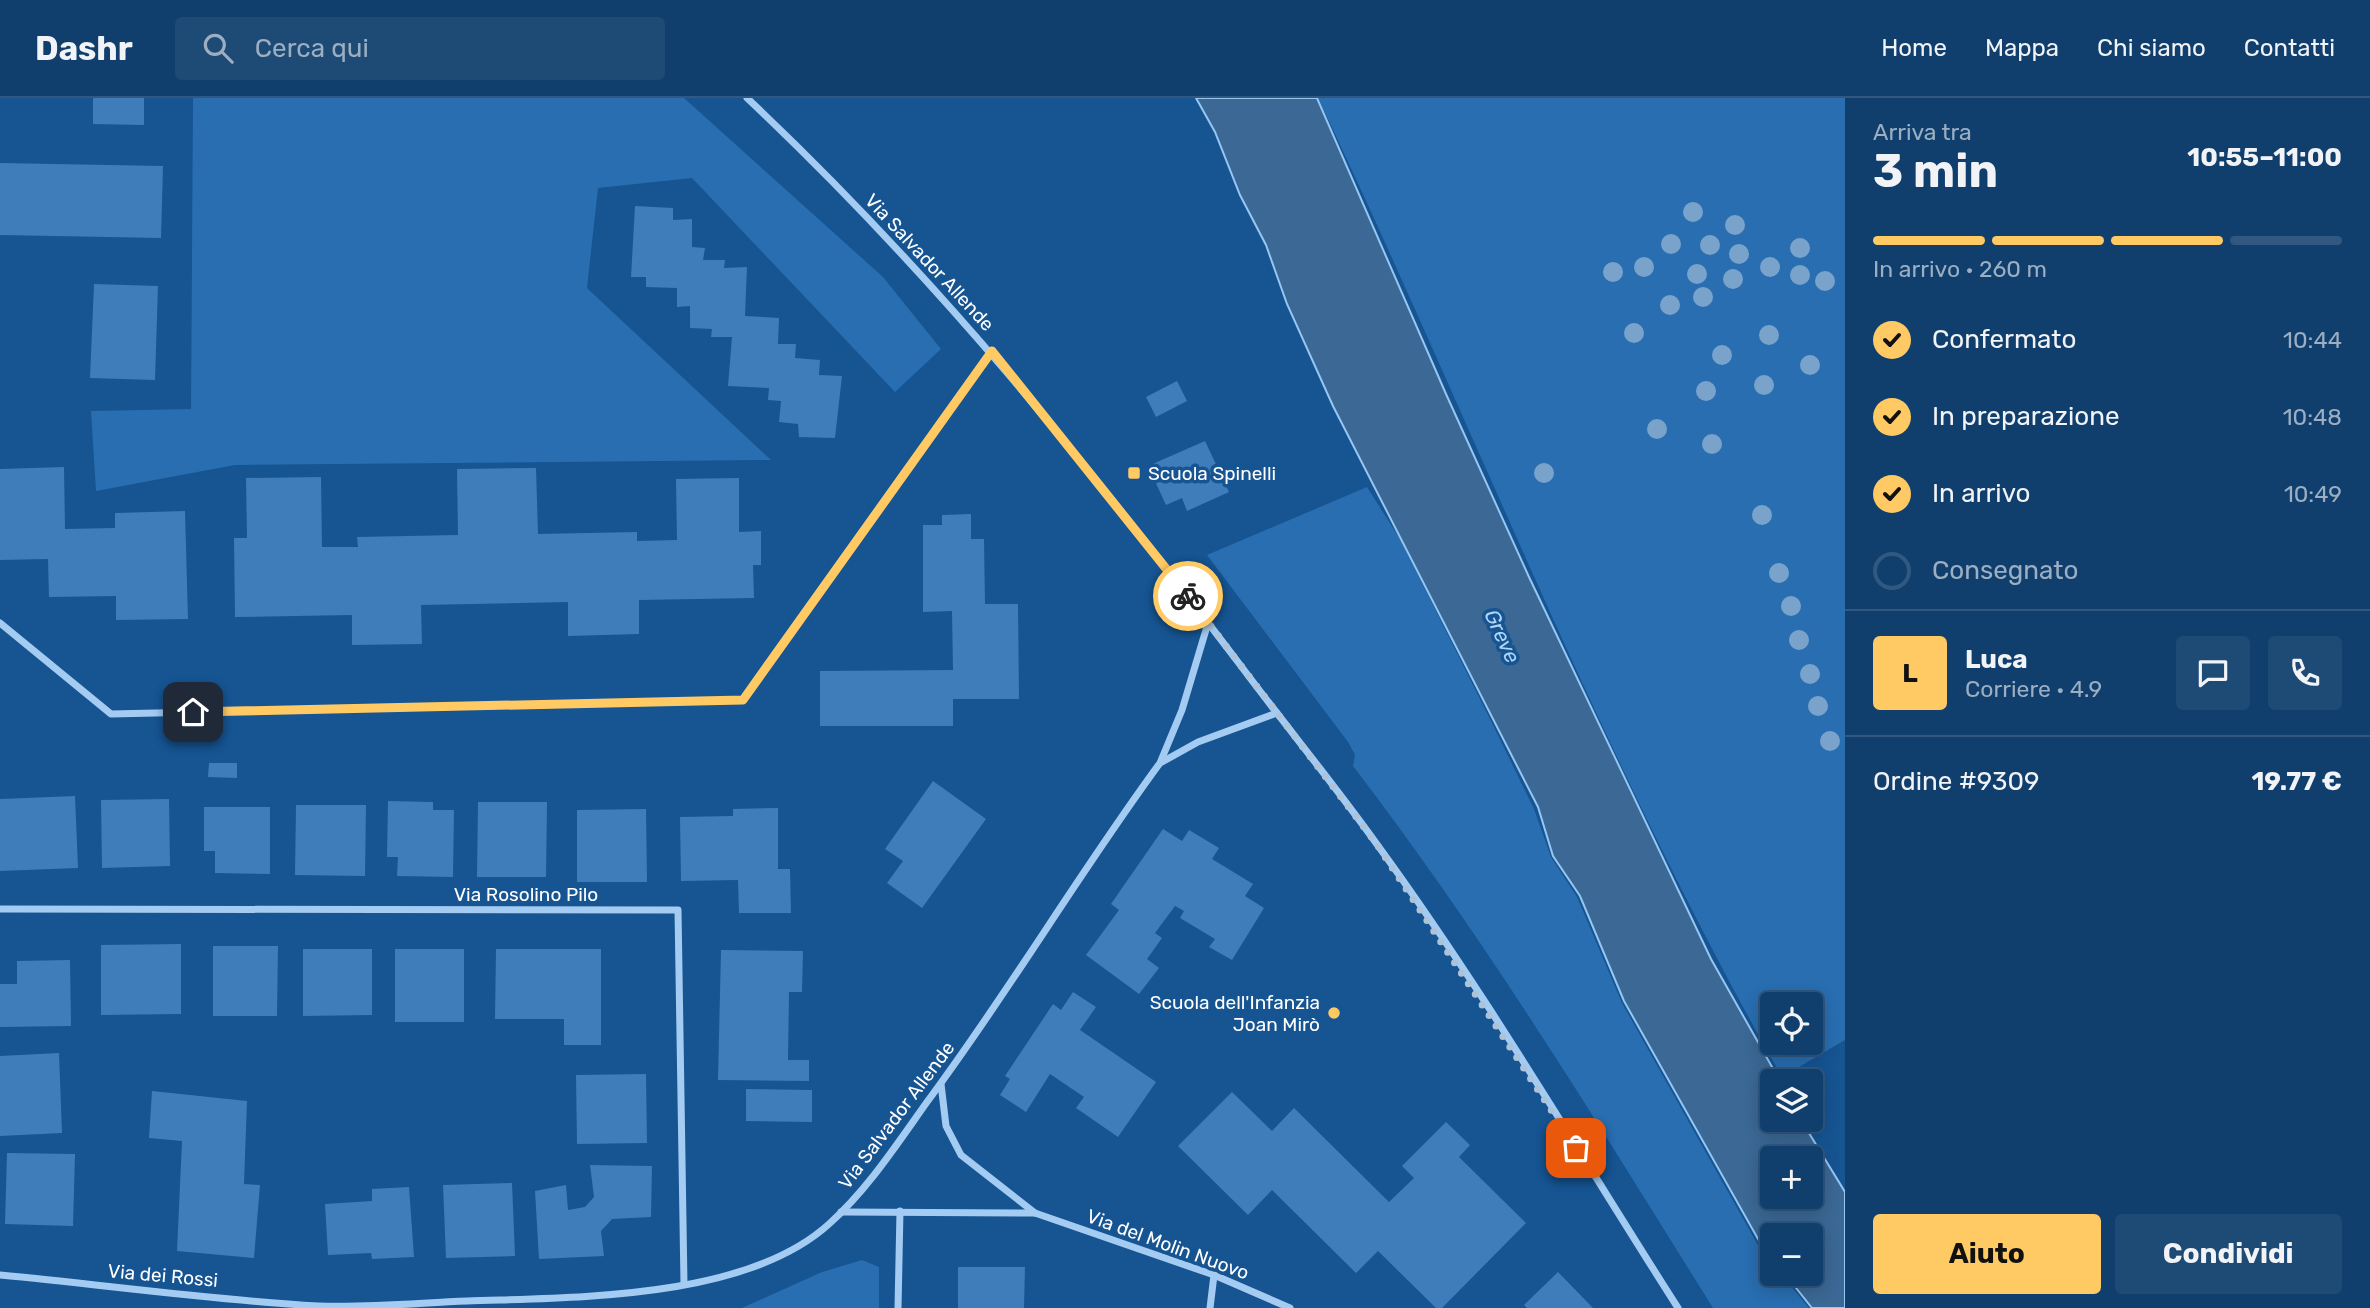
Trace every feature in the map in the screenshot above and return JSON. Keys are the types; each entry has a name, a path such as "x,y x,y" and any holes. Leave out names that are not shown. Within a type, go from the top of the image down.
{"street":[{"name":"Via Salvador Allende","path":"747,98 870,218 992,351 1109,494 1277,713 1198,743 1160,762"},
{"path":"0,623 111,714 743,700 992,351"},
{"name":"Via Salvador Allende","path":"320,1307 608,1295 684,1284 730,1273 777,1256 818,1233 861,1191 941,1084 1160,762 1182,709 1208,623"},
{"path":"1277,713 1376,843 1438,933 1678,1308"},
{"name":"Via Rosolino Pilo","path":"0,909 678,909 684,1284"},
{"name":"Via del Molin Nuovo","path":"941,1084 946,1126 961,1155 1035,1213"},
{"path":"898,1308 900,1211"},
{"name":"Via del Molin Nuovo","path":"841,1212 1035,1213 1214,1275 1290,1308"},
{"name":"Via dei Rossi","path":"0,1275 320,1307"},
{"path":"1210,1308 1214,1275"}],"shaded area":[{"path":"193,98 684,98 883,277 941,349 895,392 692,178 598,188 587,288 771,460 235,465 96,491 91,411 191,409"},
{"path":"1318,98 1845,98 1845,1040 1823,1053 1823,992 1760,992 1760,1037 1656,837 1541,592"},
{"path":"1367,487 1400,539 1492,723 1534,809 1551,857 1577,897 1622,1003 1760,1249 1760,1286 1791,1286 1809,1308 1713,1308 1495,965 1402,831 1353,766 1355,755 1348,742 1207,555"},
{"path":"1770,1055 1819,1055 1796,1069 1778,1069"},
{"path":"862,1260 879,1267 879,1308 742,1308 822,1272"}],"water":[{"name":"Greve","path":"1196,98 1317,98 1529,577 1711,959 1760,1046 1760,1055 1765,1055 1773,1069 1760,1069 1760,1132 1808,1132 1817,1146 1760,1146 1760,1209 1823,1209 1823,1156 1845,1192 1845,1308 1812,1308 1795,1286 1823,1286 1823,1223 1760,1223 1760,1243 1624,1001 1580,896 1553,856 1538,807 1333,406 1287,304 1266,245 1240,195 1215,132"}],"building":[{"path":"93,98 144,98 144,125 93,124"},
{"path":"0,163 163,166 161,238 0,235"},
{"path":"635,206 673,208 673,220 692,219 692,247 705,248 703,260 725,260 724,268 747,267 745,316 779,318 778,344 796,344 795,358 820,360 819,375 842,376 835,438 799,437 798,424 779,422 781,401 768,400 769,388 728,386 732,337 711,337 712,329 690,328 690,306 677,307 677,288 646,287 646,277 631,277"},
{"path":"94,284 158,286 155,380 90,378"},
{"path":"1177,381 1187,401 1156,417 1146,397"},
{"path":"1205,441 1229,492 1187,511 1182,498 1166,505 1148,466"},
{"path":"64,467 65,529 115,528 115,513 185,511 188,619 116,620 116,596 49,597 48,559 0,560 0,469"},
{"path":"536,468 538,534 637,532 637,541 677,540 676,479 739,478 739,532 761,531 761,565 753,565 754,598 639,600 639,634 568,636 568,602 421,605 422,644 352,645 352,615 235,617 234,538 247,538 246,478 321,477 322,547 358,547 357,537 458,535 457,469"},
{"path":"971,514 971,539 984,539 985,604 1018,604 1019,699 953,699 953,726 820,726 820,671 953,670 952,611 923,612 923,525 942,525 942,515"},
{"path":"209,763 237,763 237,778 208,777"},
{"path":"933,781 986,819 922,908 887,883 903,861 885,849"},
{"path":"75,796 78,868 0,871 0,799"},
{"path":"169,799 170,866 102,868 101,800"},
{"path":"388,801 433,802 433,810 454,810 453,877 397,876 398,857 387,857"},
{"path":"478,802 547,802 546,877 477,877"},
{"path":"296,805 366,805 365,876 295,875"},
{"path":"204,807 270,807 270,874 215,873 215,851 204,851"},
{"path":"778,808 778,869 790,869 791,913 739,913 738,880 681,881 680,817 733,816 733,809"},
{"path":"646,809 647,882 577,882 577,810"},
{"path":"1163,829 1182,841 1189,830 1219,848 1212,859 1253,884 1245,896 1264,908 1232,960 1209,947 1215,939 1180,918 1184,911 1175,906 1155,933 1162,938 1147,959 1159,968 1139,994 1086,955 1119,910 1111,904"},
{"path":"181,944 181,1014 101,1015 101,945"},
{"path":"213,946 278,946 277,1016 213,1016"},
{"path":"303,949 372,949 372,1015 303,1016"},
{"path":"395,949 464,949 464,1022 395,1022"},
{"path":"496,949 601,949 601,1045 564,1045 564,1019 495,1019"},
{"path":"721,950 803,951 802,992 789,992 788,1060 809,1060 809,1081 718,1080"},
{"path":"70,960 71,1026 0,1027 0,984 17,984 17,961"},
{"path":"1073,992 1096,1007 1080,1030 1156,1082 1118,1137 1076,1108 1084,1097 1050,1074 1026,1112 1000,1095 1010,1079 1005,1076 1053,1004 1061,1010"},
{"path":"59,1053 62,1133 0,1136 0,1056"},
{"path":"646,1074 647,1143 577,1144 576,1075"},
{"path":"746,1089 812,1090 812,1122 746,1121"},
{"path":"152,1091 247,1101 244,1184 260,1185 254,1258 177,1251 182,1141 149,1138"},
{"name":"Scuola dell'Infanzia Joan Mirò","path":"1232,1092 1272,1131 1294,1108 1389,1202 1414,1178 1402,1166 1446,1122 1470,1145 1459,1157 1526,1223 1442,1308 1436,1308 1378,1251 1356,1273 1272,1190 1248,1215 1178,1146"},
{"path":"7,1153 75,1154 73,1226 5,1224"},
{"path":"590,1165 652,1166 651,1217 612,1219 601,1231 604,1256 539,1259 535,1191 566,1185 568,1210 585,1207 594,1197"},
{"path":"512,1183 515,1256 446,1258 443,1185"},
{"path":"409,1187 414,1257 372,1259 371,1253 328,1255 325,1204 372,1201 372,1189"},
{"path":"958,1267 1025,1267 1024,1308 958,1308"},
{"path":"1558,1272 1593,1308 1527,1308 1524,1305"}],"way so far":[{"path":"1188,596 1376,843 1438,933 1576,1148"}],"place":[{"name":"Scuola Spinelli","path":"1134,473"},
{"name":"Scuola dell'Infanzia Joan Mirò","path":"1334,1013"}],"route":[{"path":"193,712 743,700 992,351 1188,596"}]}
